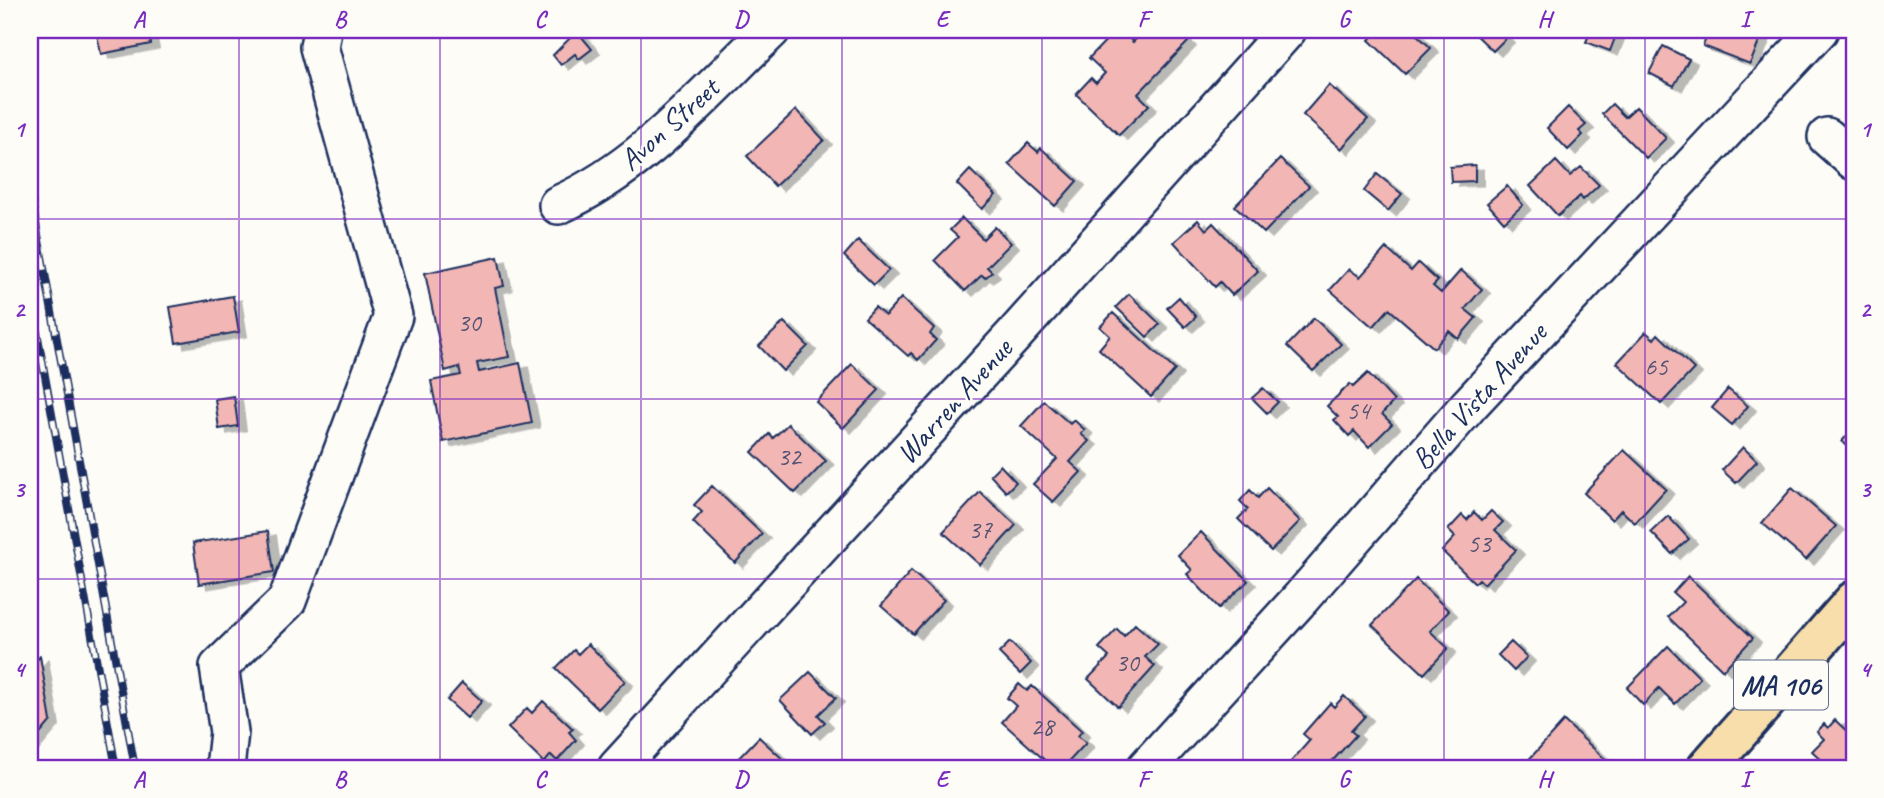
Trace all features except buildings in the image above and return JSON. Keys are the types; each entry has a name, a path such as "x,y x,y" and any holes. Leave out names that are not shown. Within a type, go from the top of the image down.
{"main road":[{"name":"MA 106","path":"1707,768 1854,601"}],"street":[{"path":"225,768 229,732 219,667 287,601 393,316 319,47 322,30"},
{"name":"Avon Street","path":"558,205 589,192 639,155 771,30"},
{"name":"Warren Avenue","path":"617,768 998,354 1287,30"},
{"name":"Bella Vista Avenue","path":"1146,768 1301,598 1469,405 1818,30"},
{"path":"1827,137 1854,161"}],"railway":[{"path":"30,191 135,768"},
{"path":"30,293 116,768"}]}
